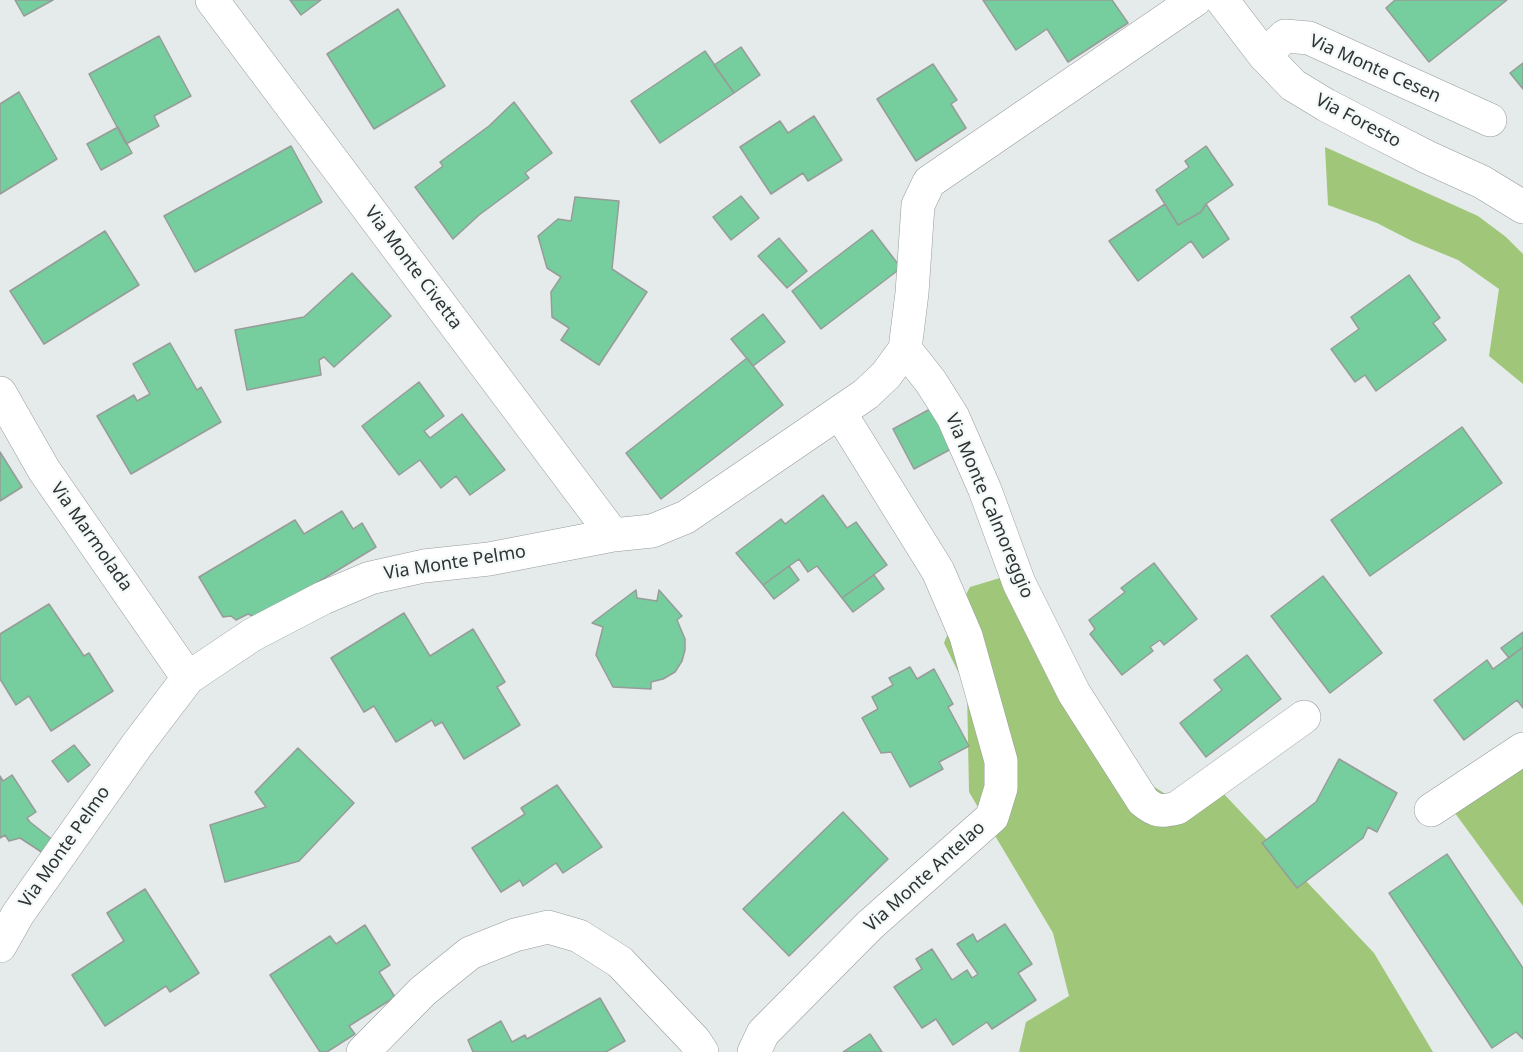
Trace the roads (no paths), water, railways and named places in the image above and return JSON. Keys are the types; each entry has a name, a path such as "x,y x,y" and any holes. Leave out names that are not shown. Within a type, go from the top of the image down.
{"street":[{"name":"Via Monte Civetta","path":"212,0 613,535"},
{"path":"905,349 912,293 918,205 928,182 1195,0"},
{"name":"Via Foresto","path":"1222,0 1264,55 1293,85 1326,105 1427,157 1482,182 1523,207"},
{"name":"Via Monte Cesen","path":"1264,55 1286,36 1309,38 1490,120"},
{"name":"Via Monte Pelmo","path":"0,946 24,905 137,745 188,678 252,635 323,598 369,578 424,566 489,559 613,535 652,531 686,517 866,394 886,375 905,349"},
{"name":"Via Monte Calmoreggio","path":"905,349 931,382 953,417 985,490 1019,582 1034,613 1074,693 1143,801 1151,808 1162,812 1176,808 1304,717"},
{"name":"Via Marmolada","path":"0,393 44,470 188,678"},
{"name":"Via Monte Antelao","path":"758,1043 870,925 992,817 1001,788 1001,761 966,636 938,571 840,413"},
{"path":"1431,810 1523,749"},
{"path":"363,1052 423,991 470,953 515,935 548,927 579,936 620,962 698,1046 707,1044 729,1047 758,1043"}]}
